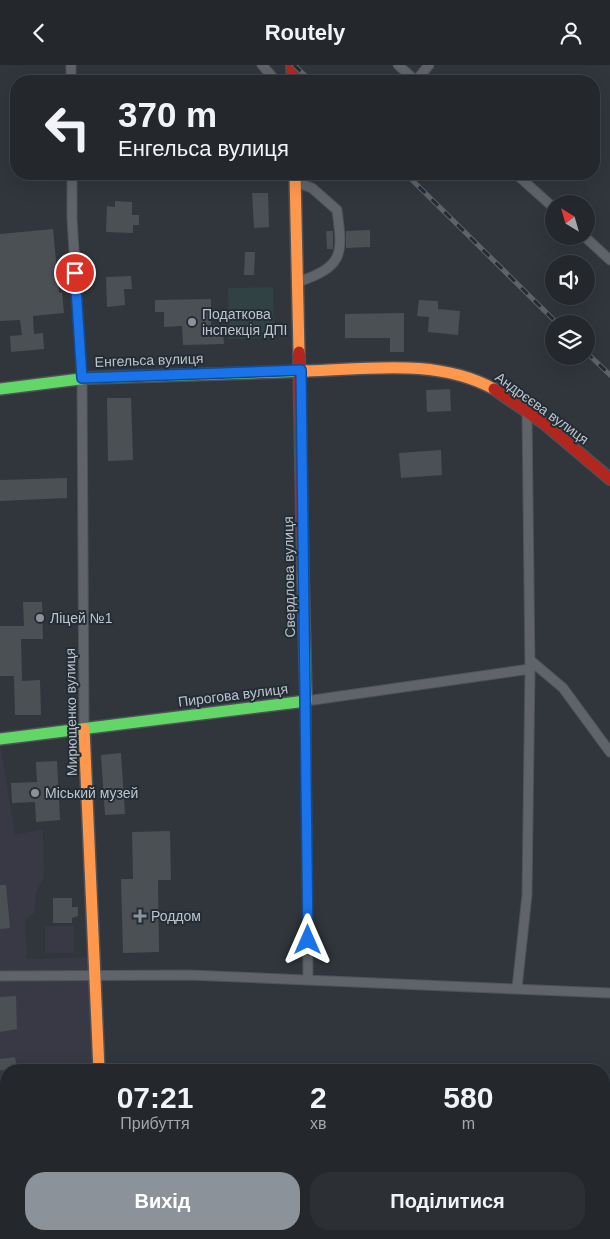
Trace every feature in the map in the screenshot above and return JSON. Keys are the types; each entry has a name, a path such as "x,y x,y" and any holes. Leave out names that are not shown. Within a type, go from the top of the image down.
{"street":[{"path":"262,65 271,75"},
{"path":"398,65 409,75"},
{"path":"421,75 429,65"},
{"name":"Мирющенко вулиця","path":"72,180 72,219 82,378 84,729 99,1064"},
{"name":"Свердлова вулиця","path":"295,180 301,370 308,980"},
{"path":"298,180 312,188 337,210 340,251 333,265 320,275 298,282"},
{"path":"523,180 545,200"},
{"path":"594,245 610,260"},
{"name":"Андрєєва вулиця","path":"301,370 410,368 446,372 473,379 498,391 527,412 610,479"},
{"name":"Енгельса вулиця","path":"0,389 82,378 301,370"},
{"path":"517,988 528,895 530,660 527,412"},
{"path":"530,660 563,688 610,752"},
{"name":"Пирогова вулиця","path":"0,739 306,701 530,669"},
{"path":"0,976 189,975 610,993"}],"shaded area":[{"path":"273,287 274,338 229,339 228,288"},
{"path":"0,743 15,835 43,829 44,876 36,893 34,913 25,920 27,959 96,957 99,1064 0,1064"},
{"path":"45,926 74,926 74,953 45,953"}],"building":[{"path":"252,193 268,193 269,227 254,228"},
{"path":"115,201 132,202 132,215 139,215 139,225 133,225 133,233 106,232 107,206 115,207"},
{"path":"53,229 59,293 62,292 64,313 33,316 34,334 43,333 44,349 11,352 10,336 22,335 20,320 0,321 0,234"},
{"path":"370,230 370,247 346,248 346,231"},
{"path":"326,231 333,231 333,249 327,249"},
{"path":"245,252 255,252 254,275 244,275"},
{"path":"131,276 132,289 124,289 125,305 107,307 106,277"},
{"path":"211,299 211,332 223,332 224,344 183,345 182,326 164,327 164,312 155,312 155,300"},
{"path":"419,300 438,301 438,309 460,311 458,335 428,332 429,317 417,316"},
{"path":"404,313 404,352 390,352 390,338 345,338 345,314"},
{"path":"450,389 451,411 427,412 426,390"},
{"path":"107,398 131,398 133,460 108,461"},
{"path":"441,450 442,475 401,478 399,453"},
{"path":"67,478 67,498 0,501 0,480"},
{"path":"23,602 42,602 43,639 21,639 22,681 40,680 41,715 15,715 14,676 0,676 0,626 24,626"},
{"path":"121,753 125,814 105,815 101,755"},
{"name":"Міський музей","path":"57,761 60,820 36,822 35,802 12,803 11,783 37,782 36,762"},
{"name":"Роддом","path":"170,831 171,880 158,880 159,952 123,953 121,879 133,879 132,832"},
{"path":"0,885 6,885 10,928 0,929"},
{"path":"53,898 72,898 72,907 78,907 78,916 72,918 72,923 53,923"},
{"path":"16,996 17,1029 0,1032 0,997"},
{"path":"15,1057 16,1064 0,1064 0,1059"}],"railway":[{"path":"294,65 305,75"},
{"path":"412,180 549,315"},
{"path":"595,361 610,375"}],"traffic: fast":[{"path":"0,389 88,378 307,371"},
{"path":"0,739 306,701 303,573"}],"traffic: slow":[{"path":"295,180 299,352"},
{"path":"307,371 378,368 426,369 472,379 494,389"},
{"path":"84,729 99,1064"}],"traffic: jam":[{"path":"292,65 293,75"},
{"path":"299,352 303,573"},
{"path":"494,389 545,424 610,479"}],"place":[{"name":"Податкова інспекція ДПІ","path":"192,322"},
{"name":"Ліцей №1","path":"40,618"},
{"name":"Міський музей","path":"35,793"},
{"name":"Роддом","path":"140,916"}],"route":[{"path":"75,273 82,378 301,370 308,940"}]}
